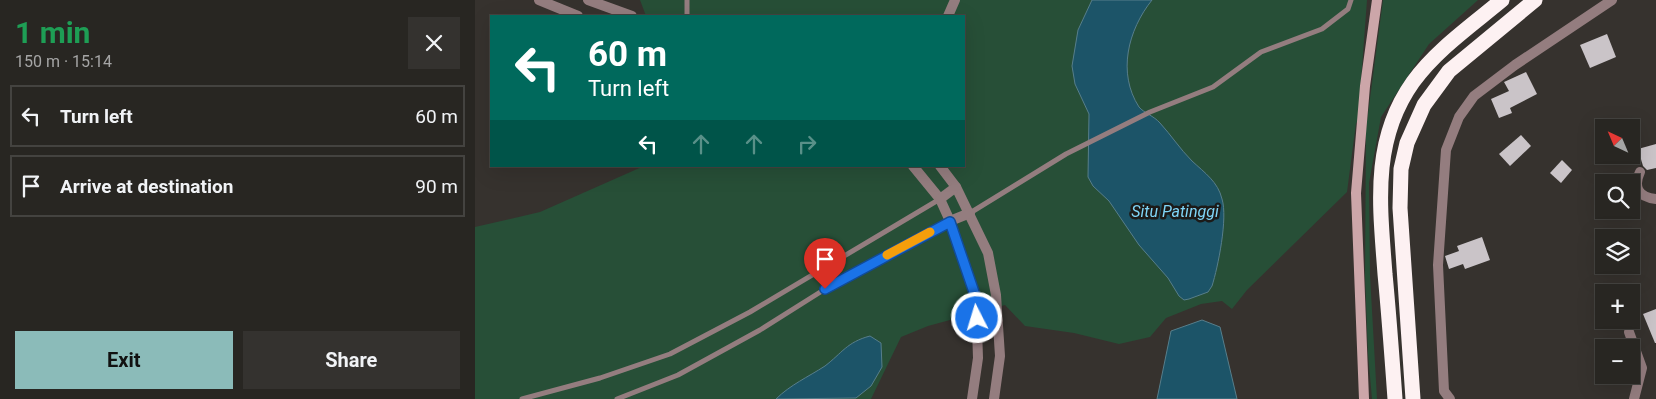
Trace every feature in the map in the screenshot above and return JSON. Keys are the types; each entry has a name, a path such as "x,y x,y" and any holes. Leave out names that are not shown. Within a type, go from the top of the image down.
{"highway":[{"path":"1395,399 1380,203 1381,166 1386,138 1397,109 1413,82 1437,54 1502,0"},
{"path":"1413,399 1400,208 1401,169 1407,143 1424,106 1449,71 1535,0"}],"main road":[{"path":"1364,399 1355,193 1365,86 1377,0"}],"street":[{"path":"539,0 576,15"},
{"path":"588,0 629,15"},
{"path":"1450,399 1444,391 1438,265 1446,150 1459,117 1473,96 1612,0"},
{"path":"948,15 952,1"},
{"path":"914,167 940,199 950,222 976,298 978,358 972,399"},
{"path":"940,167 956,187 988,253 996,295 1000,356 993,399"},
{"path":"1640,172 1635,182 1637,188 1648,198 1656,199"},
{"path":"940,199 956,187"},
{"path":"950,222 970,213"},
{"path":"1629,332 1642,368 1634,399"}],"lane":[{"path":"687,0 687,15"},
{"path":"970,213 1066,154 1151,112 1213,87 1261,52 1323,29 1349,9 1351,0"},
{"path":"522,399 600,378 669,354 750,312 940,199"},
{"path":"617,399 678,374 760,330 841,279 950,222"}],"green space":[{"path":"640,0 1367,0 1358,121 1356,123 1347,192 1247,290 1232,309 1222,301 1201,304 1166,318 1150,337 1119,344 1074,333 1025,326 1005,305 928,326 901,337 871,399 475,399 475,227 540,212 642,167 965,167 965,15 646,15"},
{"path":"1383,0 1478,0 1429,44 1381,117 1369,183 1370,275 1377,399 1372,399 1365,275 1366,129"}],"water":[{"name":"Situ Patinggi","path":"1092,0 1152,0 1137,25 1128,52 1128,80 1132,94 1139,107 1160,123 1210,178 1222,199 1224,207 1223,230 1212,286 1208,292 1189,299 1184,300 1179,296 1168,278 1139,245 1109,201 1093,186 1088,177 1089,114 1075,84 1072,66 1078,30"},
{"path":"1202,320 1220,327 1237,399 1157,399 1171,331"},
{"path":"870,336 881,343 882,367 871,386 856,398 776,399 793,385 825,366 850,345"}],"building":[{"path":"1607,34 1616,57 1590,68 1580,45"},
{"path":"1526,72 1537,94 1510,108 1512,113 1499,118 1491,99 1509,91 1504,82"},
{"path":"1521,135 1531,146 1510,166 1499,154"},
{"path":"1656,144 1656,168 1647,170 1643,166 1640,148"},
{"path":"1562,160 1572,170 1561,183 1550,173"},
{"path":"1482,237 1490,260 1465,269 1463,264 1449,269 1445,256 1459,251 1457,246"},
{"path":"1656,309 1656,343 1655,343 1643,314"}],"slow traffic":[{"path":"887,255 930,232"}],"route":[{"path":"825,289 950,222 976,298 977,318"}]}
